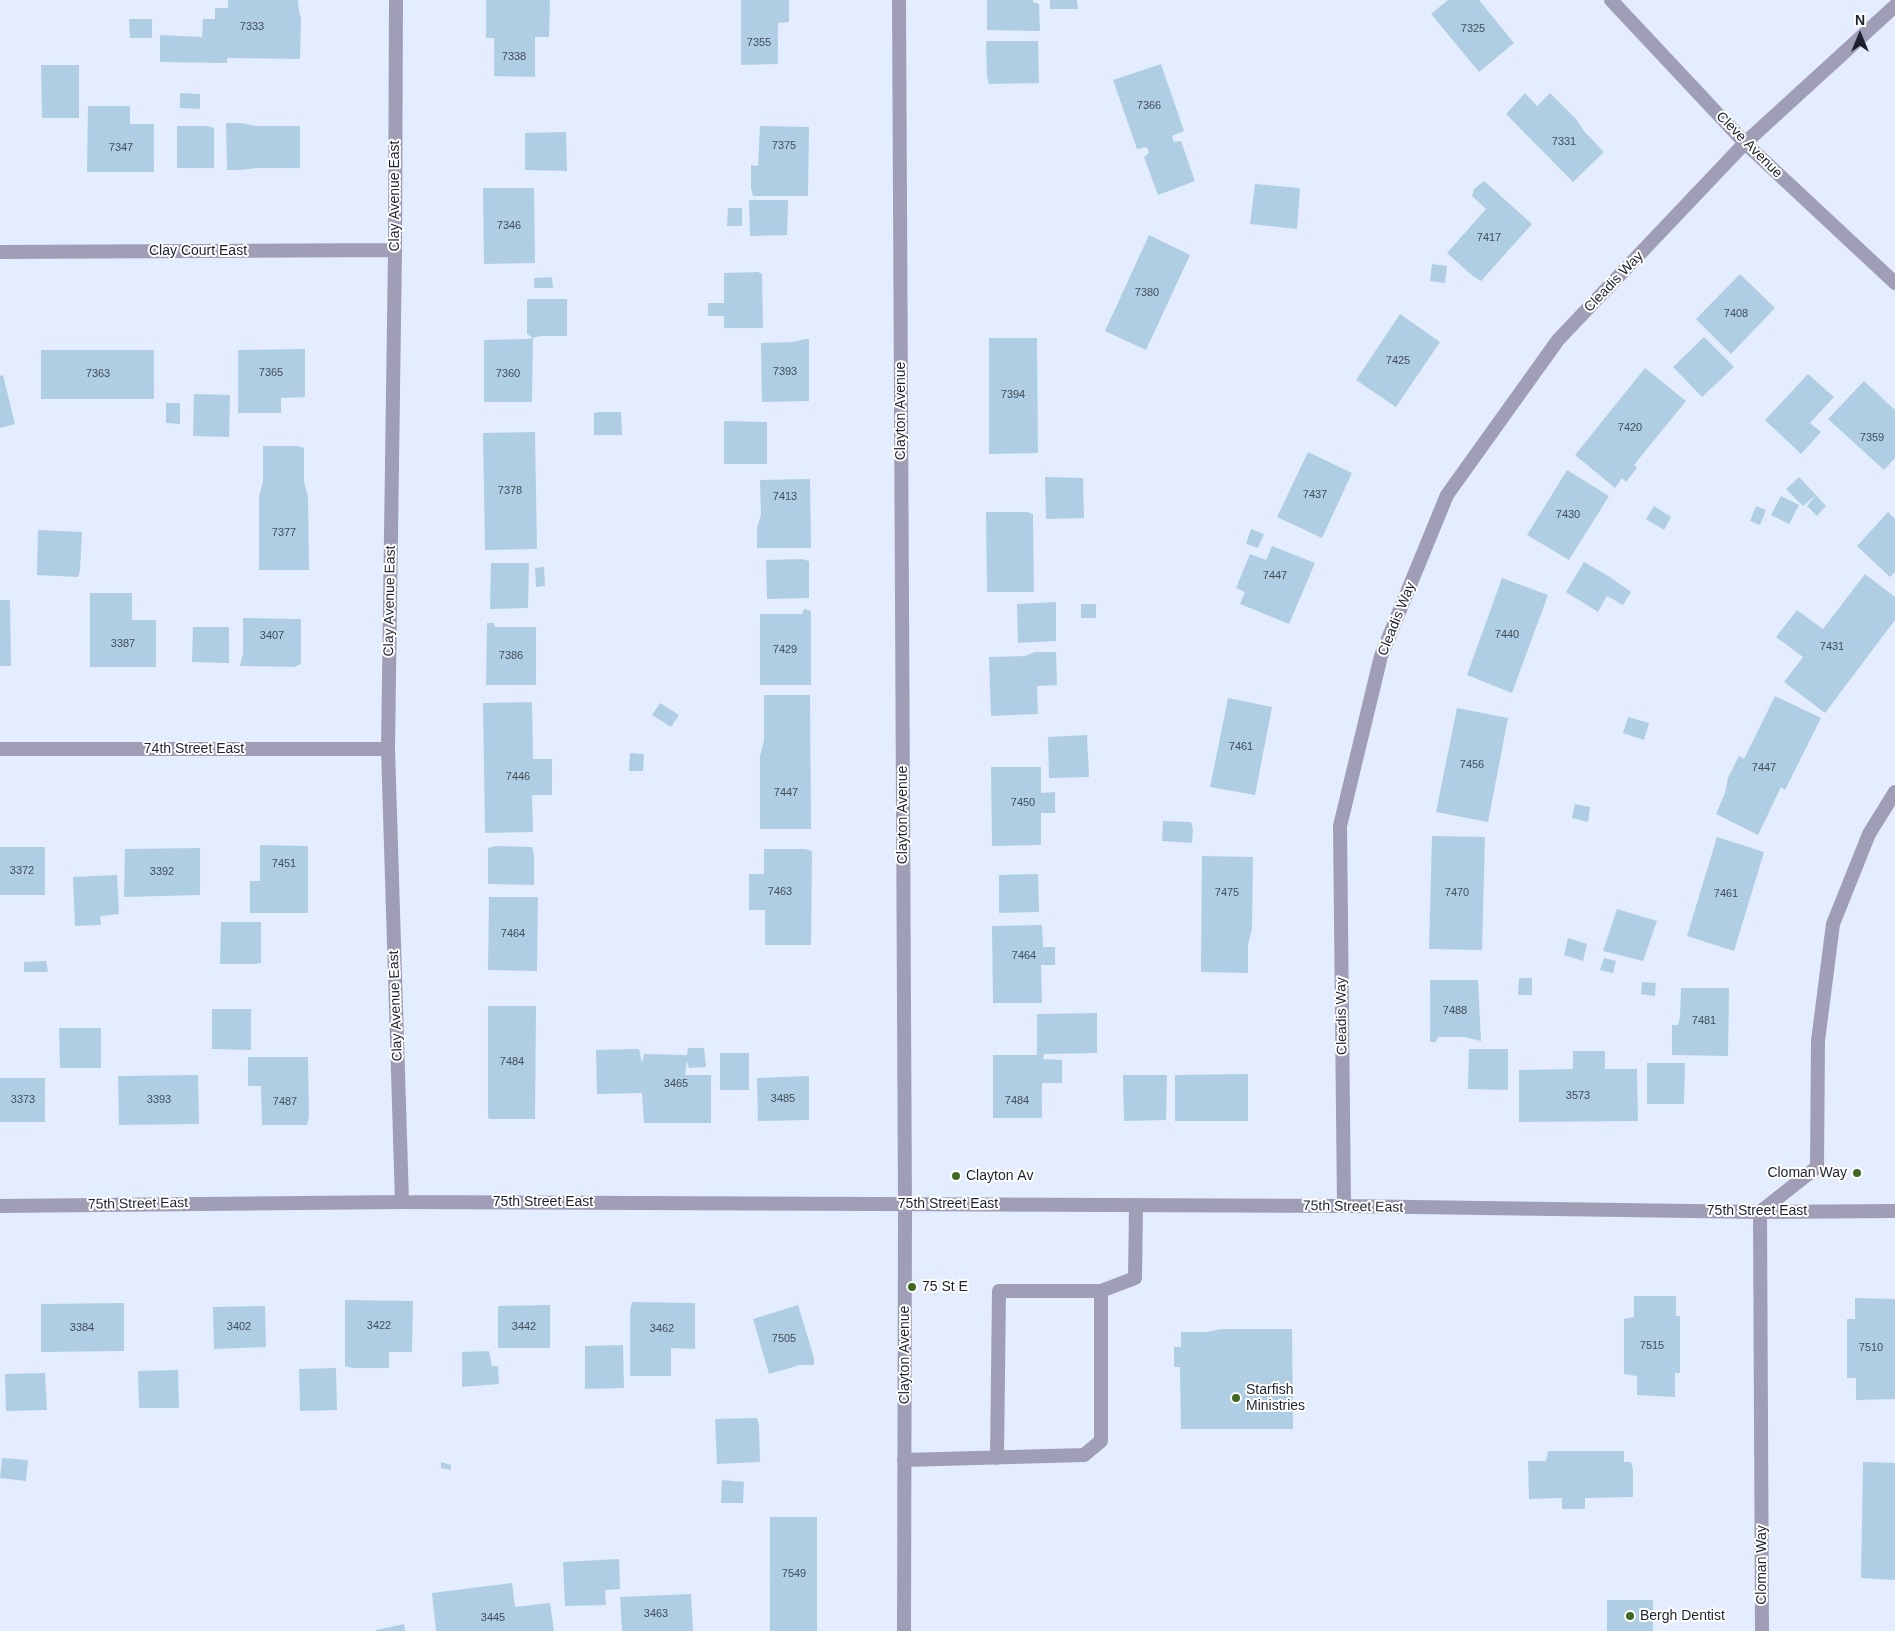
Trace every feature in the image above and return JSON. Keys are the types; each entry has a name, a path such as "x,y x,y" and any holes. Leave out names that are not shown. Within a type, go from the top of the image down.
{"street":[{"name":"Clay Avenue East","path":"396,0 395,250 388,749 402,1202"},
{"name":"Clayton Avenue","path":"899,0 906,1204 904,1631"},
{"name":"Cleve Avenue","path":"1610,0 1745,143 1895,283"},
{"name":"Cleadis Way","path":"1344,1206 1340,826 1381,656 1447,495 1558,340 1745,143 1895,6"},
{"name":"Clay Court East","path":"0,252 395,250"},
{"name":"74th Street East","path":"0,749 388,749"},
{"path":"1760,1212 1817,1167 1818,1041 1833,924 1869,834 1895,792"},
{"name":"75th Street East","path":"0,1206 402,1202 1344,1206 1760,1212 1895,1210"},
{"path":"997,1458 999,1291 1101,1291 1135,1278 1136,1205"},
{"name":"Cloman Way","path":"1760,1212 1762,1631"},
{"path":"904,1460 1084,1456 1101,1441 1101,1291"}],"building":[{"path":"228,0 298,0 301,18 300,59 227,58 227,63 160,62 160,35 202,37 203,19 215,19 215,8 228,8"},
{"path":"486,0 550,0 549,37 535,37 535,77 494,76 494,38 486,38"},
{"path":"741,0 789,0 789,22 778,23 778,64 741,65"},
{"path":"987,0 1033,0 1033,2 1039,4 1040,31 987,30"},
{"path":"1050,0 1077,0 1078,9 1050,9"},
{"path":"1448,0 1479,0 1514,43 1479,72 1431,14"},
{"path":"129,19 152,19 152,38 130,38"},
{"path":"986,41 1038,41 1039,83 989,84 987,77"},
{"path":"1161,64 1184,131 1172,136 1174,142 1181,141 1195,181 1158,195 1144,157 1149,153 1147,147 1137,149 1113,80"},
{"path":"41,65 79,65 79,118 42,118"},
{"path":"180,93 200,94 200,109 180,108"},
{"path":"1525,93 1537,106 1550,93 1576,119 1584,131 1604,152 1573,182 1506,114"},
{"path":"88,106 130,106 130,124 154,124 154,172 87,172"},
{"path":"226,123 256,126 300,126 300,168 227,170"},
{"path":"177,126 207,126 214,128 214,168 177,168"},
{"path":"760,126 809,127 808,196 753,196 751,165 758,166"},
{"path":"566,132 567,171 525,170 525,133"},
{"path":"1484,181 1532,224 1481,281 1447,253 1486,209 1472,196 1474,189"},
{"path":"1255,184 1300,188 1297,229 1250,224"},
{"path":"483,188 534,188 535,263 484,264"},
{"path":"749,200 788,200 787,235 750,236"},
{"path":"728,208 742,208 742,226 727,226"},
{"path":"1149,235 1190,255 1146,350 1105,331"},
{"path":"1432,264 1447,266 1445,283 1430,281"},
{"path":"758,272 762,274 763,328 724,328 724,316 708,316 708,303 724,303 724,273"},
{"path":"1740,274 1775,308 1731,354 1696,319"},
{"path":"552,277 553,288 534,288 534,278"},
{"path":"527,299 567,299 567,336 541,336 533,338 527,334"},
{"path":"1400,314 1440,342 1396,407 1356,380"},
{"path":"1704,337 1734,367 1702,397 1673,367"},
{"path":"533,338 532,402 484,402 484,340"},
{"path":"989,338 1037,338 1038,453 989,454"},
{"path":"809,339 809,401 762,402 761,343 794,342"},
{"path":"305,349 305,397 281,398 281,413 238,413 238,350"},
{"path":"41,350 154,350 154,399 41,399"},
{"path":"1645,368 1686,401 1634,465 1637,468 1626,482 1622,478 1615,488 1575,455"},
{"path":"1808,374 1834,397 1810,423 1821,432 1801,454 1765,420"},
{"path":"3,375 15,424 0,428 0,376"},
{"path":"1864,381 1895,410 1895,458 1884,470 1828,419"},
{"path":"194,394 230,395 229,437 193,436"},
{"path":"166,403 180,403 180,424 166,423"},
{"path":"621,412 622,435 594,435 594,413"},
{"path":"724,421 767,422 767,464 724,464"},
{"path":"535,432 537,549 485,550 483,433"},
{"path":"263,446 297,446 304,448 304,482 308,496 309,570 259,570 259,496 263,482"},
{"path":"1308,452 1352,473 1322,538 1277,517"},
{"path":"1567,470 1609,496 1569,560 1527,535"},
{"path":"1045,477 1083,478 1084,518 1046,519"},
{"path":"1799,477 1816,495 1803,506 1786,489"},
{"path":"810,479 811,548 757,548 757,528 761,515 760,480"},
{"path":"1816,495 1826,506 1817,516 1807,506"},
{"path":"1781,496 1799,505 1789,524 1771,515"},
{"path":"1654,506 1671,517 1664,530 1646,519"},
{"path":"1756,506 1766,510 1760,525 1750,521"},
{"path":"986,512 1027,512 1033,514 1034,592 987,592"},
{"path":"1888,512 1895,519 1895,572 1890,577 1857,546"},
{"path":"1251,529 1264,534 1258,548 1246,544"},
{"path":"38,530 82,532 78,577 37,575"},
{"path":"1272,546 1315,563 1289,624 1240,604 1245,592 1236,588 1250,554 1266,560"},
{"path":"802,559 809,561 809,598 767,599 766,560"},
{"path":"1584,562 1631,592 1623,605 1607,596 1598,612 1566,592"},
{"path":"491,563 529,563 528,608 490,609"},
{"path":"544,567 545,586 536,587 535,568"},
{"path":"1865,574 1895,597 1895,620 1825,713 1784,682 1803,657 1776,637 1797,610 1823,629"},
{"path":"1502,578 1548,595 1512,693 1467,675"},
{"path":"90,593 132,593 132,620 156,620 156,667 90,667"},
{"path":"0,600 10,600 11,666 0,666"},
{"path":"1056,602 1056,641 1018,643 1017,604"},
{"path":"1081,604 1096,604 1096,618 1081,618"},
{"path":"804,609 811,611 811,685 760,685 760,614 802,614"},
{"path":"243,618 301,619 301,664 294,667 240,666 243,653"},
{"path":"487,623 494,623 495,627 536,627 536,685 486,685"},
{"path":"193,627 229,627 229,663 192,662"},
{"path":"1035,652 1056,652 1057,685 1037,686 1038,714 991,716 989,657 1025,656"},
{"path":"764,695 810,695 811,829 760,829 760,756 764,741"},
{"path":"1775,696 1821,718 1785,790 1781,787 1758,835 1716,814 1725,793 1728,778 1739,756 1744,759"},
{"path":"1228,698 1272,707 1255,795 1210,787"},
{"path":"532,702 533,759 552,759 552,795 532,795 533,832 485,833 483,703"},
{"path":"660,703 679,715 671,727 652,715"},
{"path":"1457,708 1508,718 1488,822 1436,812"},
{"path":"1628,717 1649,723 1644,740 1623,733"},
{"path":"1087,735 1089,777 1049,778 1048,737"},
{"path":"630,753 644,754 643,771 629,771"},
{"path":"991,767 1041,767 1041,793 1055,792 1055,813 1041,813 1041,845 992,846"},
{"path":"1575,804 1590,807 1588,822 1572,818"},
{"path":"1163,821 1191,822 1193,829 1192,843 1162,841"},
{"path":"1432,836 1485,837 1482,950 1429,949"},
{"path":"1717,837 1764,852 1734,951 1687,936"},
{"path":"260,845 308,846 308,913 250,913 250,881 260,881"},
{"path":"496,846 532,847 534,854 534,885 488,884 488,848"},
{"path":"0,847 45,847 45,895 0,895"},
{"path":"200,848 200,895 124,897 125,849"},
{"path":"764,849 805,849 812,851 811,945 765,945 765,910 749,910 749,874 764,874"},
{"path":"1202,856 1253,857 1252,929 1248,944 1248,973 1201,972"},
{"path":"1038,874 1039,912 999,913 999,875"},
{"path":"117,875 119,914 100,916 101,925 75,926 73,877"},
{"path":"489,897 538,897 537,971 488,970"},
{"path":"1617,909 1657,921 1643,961 1603,951"},
{"path":"221,922 261,922 261,963 220,964"},
{"path":"1042,925 1043,947 1055,947 1055,965 1041,965 1042,1003 993,1003 992,926"},
{"path":"1568,938 1587,944 1583,961 1564,955"},
{"path":"1604,958 1616,961 1613,973 1600,970"},
{"path":"46,961 48,972 24,972 24,962"},
{"path":"1519,978 1532,978 1532,995 1518,995"},
{"path":"1430,980 1478,980 1481,1041 1464,1037 1438,1037 1436,1042 1430,1042"},
{"path":"1642,982 1656,983 1655,996 1641,994"},
{"path":"1681,988 1729,988 1728,1056 1672,1055 1672,1025 1678,1025 1680,1017"},
{"path":"488,1006 536,1006 535,1119 488,1118"},
{"path":"212,1009 251,1009 251,1050 212,1049"},
{"path":"1097,1013 1097,1053 1044,1054 1043,1059 1062,1060 1062,1083 1042,1083 1042,1118 993,1118 993,1055 1037,1055 1037,1014"},
{"path":"59,1028 101,1028 101,1068 60,1068"},
{"path":"688,1048 704,1048 706,1067 689,1068 687,1061 685,1075 711,1075 711,1123 644,1123 642,1093 597,1094 596,1050 639,1049 642,1063 644,1054 687,1055"},
{"path":"1469,1049 1508,1049 1508,1090 1468,1089"},
{"path":"1573,1051 1605,1051 1605,1069 1637,1069 1638,1121 1519,1122 1519,1070 1573,1069"},
{"path":"720,1053 749,1053 749,1090 720,1090"},
{"path":"248,1057 308,1057 309,1117 307,1125 262,1125 261,1086 248,1086"},
{"path":"1647,1063 1685,1063 1684,1104 1647,1104"},
{"path":"1248,1074 1248,1121 1175,1121 1175,1075"},
{"path":"198,1075 199,1124 119,1125 118,1076"},
{"path":"1123,1075 1167,1075 1166,1120 1124,1121"},
{"path":"809,1076 809,1120 758,1121 757,1078"},
{"path":"0,1078 45,1078 45,1122 0,1122"},
{"path":"1634,1296 1676,1296 1676,1316 1680,1316 1680,1373 1675,1373 1675,1397 1637,1395 1637,1376 1624,1374 1624,1319 1634,1317"},
{"path":"1855,1298 1895,1299 1895,1399 1856,1400 1856,1378 1847,1378 1847,1319 1855,1319"},
{"path":"345,1300 413,1301 412,1352 389,1352 389,1368 353,1368 345,1366"},
{"path":"632,1302 695,1303 695,1349 671,1348 671,1376 630,1376 630,1310"},
{"path":"124,1303 124,1351 41,1352 41,1304"},
{"path":"550,1305 550,1348 498,1348 498,1306"},
{"path":"798,1305 814,1358 814,1365 800,1365 769,1374 753,1319"},
{"path":"265,1306 266,1347 214,1349 213,1307"},
{"name":"Starfish Ministries","path":"1221,1329 1292,1329 1293,1429 1181,1429 1180,1367 1174,1367 1174,1347 1181,1347 1181,1332 1207,1332"},
{"path":"623,1345 624,1388 585,1389 585,1346"},
{"path":"489,1351 492,1366 498,1366 499,1384 462,1387 462,1352"},
{"path":"336,1368 337,1410 300,1411 299,1369"},
{"path":"178,1370 179,1408 139,1408 138,1371"},
{"path":"45,1373 47,1410 6,1411 5,1374"},
{"path":"757,1418 759,1425 760,1462 717,1464 715,1419"},
{"path":"1548,1451 1624,1451 1624,1462 1631,1462 1633,1469 1633,1497 1585,1498 1585,1509 1562,1509 1562,1498 1529,1499 1528,1461 1546,1461"},
{"path":"2,1458 28,1460 26,1481 0,1478"},
{"path":"441,1462 451,1465 451,1470 441,1468"},
{"path":"1863,1462 1895,1463 1895,1580 1861,1578"},
{"path":"722,1480 744,1482 743,1503 721,1503"},
{"path":"770,1517 817,1517 817,1631 770,1631"},
{"path":"619,1559 620,1589 605,1590 606,1605 565,1606 563,1562"},
{"path":"512,1583 515,1607 550,1603 554,1631 436,1631 432,1593"},
{"path":"691,1594 693,1631 622,1631 620,1597"},
{"name":"Bergh Dentist","path":"1607,1600 1653,1600 1653,1631 1607,1631"},
{"path":"404,1624 405,1631 376,1631 376,1630"}],"place":[{"name":"Cloman Way","path":"1857,1173"},
{"name":"Clayton Av","path":"956,1176"},
{"name":"75 St E","path":"912,1287"},
{"name":"Starfish Ministries","path":"1236,1398"},
{"name":"Bergh Dentist","path":"1630,1616"}]}
